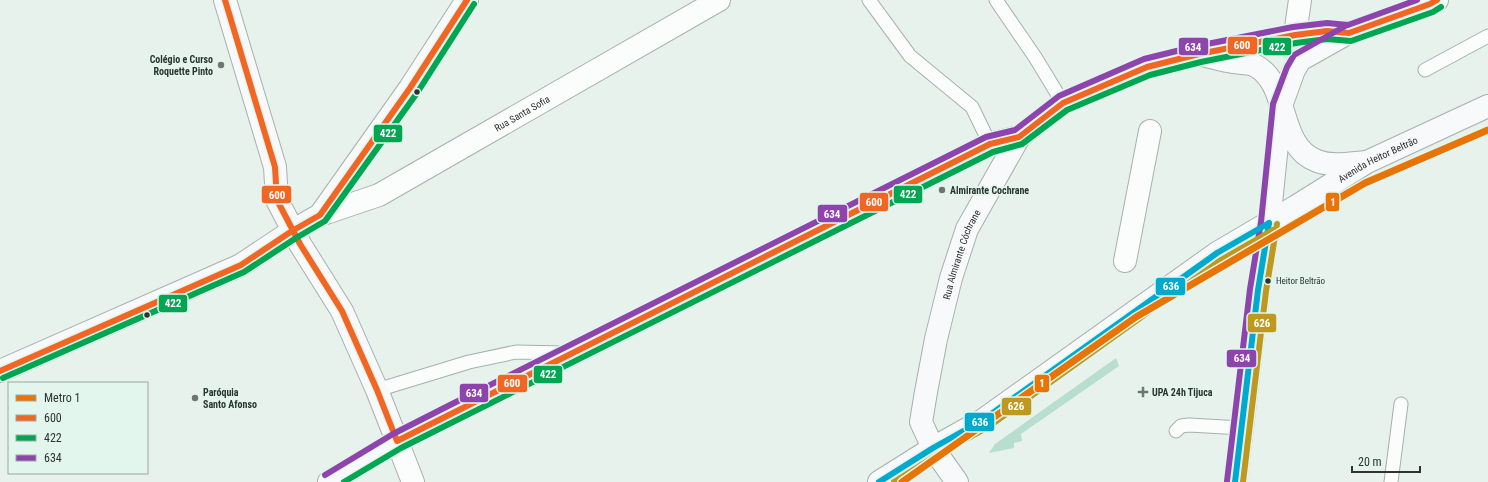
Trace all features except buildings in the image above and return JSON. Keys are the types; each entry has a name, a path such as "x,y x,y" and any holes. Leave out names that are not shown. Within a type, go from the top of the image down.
{"street":[{"path":"224,0 274,167 277,200 292,231 342,311 377,390 413,482"},
{"path":"0,372 241,265 292,231 320,215 410,88 467,0"},
{"name":"Rua Santa Sofia","path":"320,215 379,195 719,0"},
{"path":"1295,35 1300,0"},
{"name":"Rua Almirante Cóchrane","path":"957,482 933,448 921,422 936,339 951,278 967,229 1019,137 1063,103 1147,67 1199,54 1295,35 1327,31 1349,33 1430,4 1437,0"},
{"path":"1235,482 1258,290 1269,223 1281,106 1294,70 1300,60 1349,33"},
{"path":"1199,54 1231,62 1253,65 1265,74 1275,88 1294,141 1300,151 1317,161 1335,164 1367,162"},
{"name":"Avenida Heitor Beltrão","path":"879,482 933,448 983,420 1217,253 1269,223 1367,162 1488,106"},
{"path":"1125,261 1150,130"},
{"path":"329,482 397,441 990,144 1019,137"}],"lane":[{"path":"869,0 910,56 972,107 990,144"},
{"path":"996,0 1063,103"},
{"path":"1425,70 1488,36"},
{"path":"377,390 469,362 516,352 574,353"},
{"path":"1391,482 1401,404"},
{"path":"1176,431 1181,426 1189,425 1242,428"}],"green space":[{"path":"1116,358 1119,366 1021,434 1022,441 1014,443 1014,448 989,453 995,444"}],"metro line":[{"name":"1","path":"902,482 1136,317 1365,183 1488,130"}],"transit line":[{"name":"600","path":"225,0 275,167 277,200 300,244 342,311 377,390 397,441 990,144 1019,137 1063,103 1147,67 1199,54 1295,35 1327,31 1349,33 1430,4 1437,0"},
{"name":"600","path":"0,371 241,265 292,231 320,215 410,88 467,0"},
{"name":"634","path":"325,475 393,434 450,405 986,137 1015,130 1059,96 1144,59 1197,46 1293,27 1327,23 1348,25 1417,0"},
{"name":"422","path":"3,378 244,272 325,221 417,93 474,4"},
{"name":"422","path":"344,482 401,448 993,152 1022,144 1067,110 1150,75 1201,62 1296,43 1327,39 1351,41 1433,12 1441,7"},
{"name":"634","path":"1227,481 1250,289 1261,222 1273,104 1287,67 1294,55 1347,25"},
{"name":"636","path":"879,482 933,448 983,420 1217,253 1269,223"},
{"name":"636","path":"1235,482 1258,290 1269,223"},
{"name":"626","path":"1243,482 1266,291 1277,224"},
{"name":"626","path":"894,482 937,455 988,427 1221,260 1273,230"}],"place":[{"name":"Colégio e Curso Roquette Pinto","path":"221,65"},
{"name":"Almirante Cochrane","path":"942,190"},
{"name":"Heitor Beltrão","path":"1268,281"},
{"name":"UPA 24h Tijuca","path":"1143,392"},
{"name":"Paróquia Santo Afonso","path":"195,398"}]}
